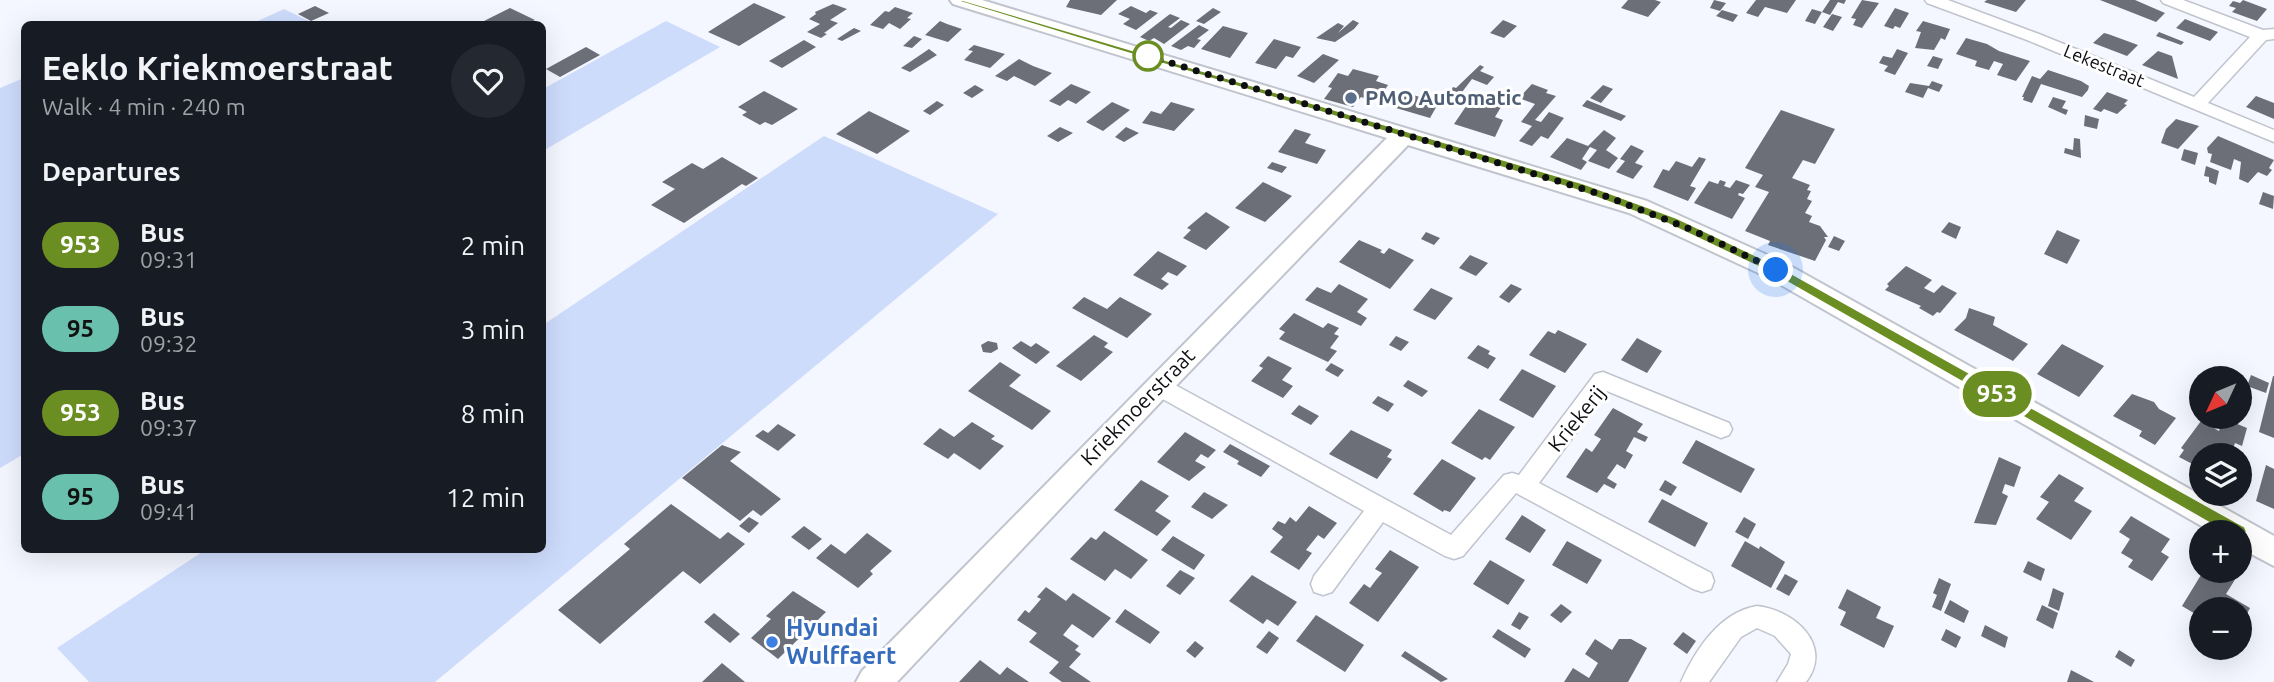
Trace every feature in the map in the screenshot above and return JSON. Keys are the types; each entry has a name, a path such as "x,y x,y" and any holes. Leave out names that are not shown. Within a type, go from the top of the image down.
{"street":[{"path":"963,0 1626,203 1734,249 1933,357 2219,520"},
{"name":"Lekestraat","path":"1933,0 2274,136"},
{"path":"2169,0 2267,34 2197,104"},
{"name":"Kriekmoerstraat","path":"874,682 1405,134"},
{"name":"Kriekerij","path":"1158,386 1454,549 1512,482 1524,486 1603,380 1721,429"},
{"path":"1524,486 1702,581"},
{"path":"1323,584 1380,508"},
{"path":"2252,539 2274,552"},
{"path":"1694,682 1735,625 1751,616 1773,620 1793,633 1804,652 1800,669 1790,682"}],"shaded area":[{"path":"284,9 309,21 258,21"},
{"path":"666,21 720,47 546,149 546,87"},
{"path":"21,79 21,456 0,468 0,88"},
{"path":"824,136 998,214 435,682 89,682 57,648 200,553 546,553 546,323"}],"building":[{"path":"1070,0 1117,0 1101,15 1066,7"},
{"path":"1628,0 1661,2 1648,17 1621,8"},
{"path":"1714,0 1726,3 1720,11 1710,8"},
{"path":"1756,0 1796,0 1787,13 1765,7 1758,17 1746,13"},
{"path":"1830,0 1846,0 1844,4 1838,2 1830,15 1822,12"},
{"path":"1862,0 1879,3 1862,28 1853,25 1856,19 1851,18"},
{"path":"2026,0 2016,12 1984,2"},
{"path":"2100,0 2135,0 2165,13 2156,22"},
{"path":"2243,0 2267,9 2257,21 2232,12 2236,8 2229,6 2233,1 2240,3"},
{"path":"754,3 786,17 739,46 708,32"},
{"path":"833,4 847,9 830,20 838,23 821,38 807,32 820,24 809,19 815,12"},
{"path":"315,6 329,13 311,21 298,14"},
{"path":"1131,6 1146,13 1150,10 1158,13 1136,30 1123,24 1130,19 1118,14"},
{"path":"895,7 913,13 907,18 911,19 900,29 889,23 883,29 870,25 885,11 889,12"},
{"path":"510,8 535,20 533,21 484,21"},
{"path":"1213,8 1221,12 1204,24 1196,21"},
{"path":"1895,8 1909,13 1900,28 1884,26"},
{"path":"1812,9 1822,12 1815,24 1805,21"},
{"path":"1722,10 1738,15 1733,22 1716,16"},
{"path":"1170,14 1180,18 1168,27 1171,28 1181,20 1190,24 1164,44 1154,38 1149,41 1140,37"},
{"path":"1832,14 1842,17 1833,31 1823,27"},
{"path":"2185,19 2218,32 2210,41 2176,28"},
{"path":"1353,20 1359,23 1335,42 1316,38 1338,23 1344,26 1338,33"},
{"path":"1503,20 1517,26 1504,38 1490,33"},
{"path":"940,21 962,29 948,42 925,35"},
{"path":"1923,21 1950,29 1945,40 1941,38 1934,50 1915,48 1921,32 1916,31"},
{"path":"1199,25 1209,30 1197,39 1201,40 1194,48 1188,46 1181,50 1171,46"},
{"path":"1223,26 1248,33 1230,58 1201,49"},
{"path":"854,28 861,31 842,41 837,39"},
{"path":"2159,32 2184,42 2181,45 2156,36"},
{"path":"2104,33 2138,45 2127,56 2093,43"},
{"path":"914,36 922,39 912,48 903,46"},
{"path":"1966,38 2030,61 2016,81 1997,75 2003,64 1994,61 1989,70 1975,66 1977,61 1956,54"},
{"path":"1274,39 1301,47 1293,58 1286,56 1276,69 1255,63"},
{"path":"804,40 816,47 782,68 769,61"},
{"path":"974,45 1005,54 990,68 964,60 973,51 968,50"},
{"path":"586,47 600,55 560,77 546,69"},
{"path":"929,49 937,55 910,72 901,68"},
{"path":"1897,49 1908,53 1895,75 1884,71 1888,66 1879,63 1883,56 1892,58"},
{"path":"2158,51 2172,56 2178,79 2142,65"},
{"path":"1323,54 1339,60 1314,83 1297,76"},
{"path":"1933,56 1943,59 1938,69 1927,66"},
{"path":"1019,59 1052,73 1035,86 1014,76 1007,81 995,76"},
{"path":"1480,65 1484,67 1480,71 1494,77 1487,85 1472,79 1456,100 1447,97 1453,87 1456,88"},
{"path":"1353,69 1379,76 1376,81 1388,85 1379,99 1366,95 1353,107 1324,99 1332,88 1328,87 1338,73 1348,76"},
{"path":"2048,70 2081,81 2089,86 2088,90 2082,97 2041,84 2032,103 2023,100 2032,76 2040,79"},
{"path":"1932,81 1943,85 1939,92 1928,88 1923,98 1905,92 1910,83 1929,86"},
{"path":"1071,84 1091,92 1076,104 1068,100 1060,106 1049,101"},
{"path":"1532,84 1556,96 1535,120 1541,122 1549,112 1564,118 1548,139 1541,136 1532,146 1519,141 1532,126 1521,122 1535,104 1519,98"},
{"path":"975,85 984,90 972,98 963,93"},
{"path":"1603,85 1613,89 1601,103 1590,98"},
{"path":"764,91 798,109 772,125 765,122 760,125 742,115 747,112 738,107"},
{"path":"2107,92 2128,100 2124,104 2127,105 2117,114 2104,109 2101,112 2093,109"},
{"path":"1405,93 1439,102 1430,118 1396,108"},
{"path":"1473,96 1501,107 1495,117 1503,120 1495,137 1454,124"},
{"path":"2256,96 2274,103 2274,119 2246,107"},
{"path":"2053,97 2066,101 2062,108 2068,110 2066,115 2048,107"},
{"path":"1587,100 1626,116 1621,121 1582,106"},
{"path":"937,101 944,105 930,115 923,111"},
{"path":"1112,102 1130,110 1103,131 1086,122"},
{"path":"1171,102 1195,109 1174,131 1142,123 1151,111 1161,114"},
{"path":"1781,110 1835,129 1815,164 1803,160 1792,178 1810,185 1807,190 1811,191 1807,199 1812,201 1805,213 1812,216 1809,222 1820,226 1828,237 1824,237 1826,240 1815,261 1768,245 1770,241 1745,231 1769,192 1755,187 1763,175 1745,168"},
{"path":"869,111 910,131 877,154 836,134"},
{"path":"2085,115 2099,119 2097,129 2084,126"},
{"path":"2176,119 2199,126 2178,149 2161,143 2166,129"},
{"path":"1060,127 1073,133 1058,142 1047,136"},
{"path":"1126,127 1139,133 1124,142 1115,137"},
{"path":"1295,129 1311,134 1305,143 1326,150 1317,164 1278,152"},
{"path":"1604,130 1616,138 1606,150 1618,158 1609,169 1588,161 1597,150 1590,147 1582,159 1587,162 1581,170 1550,157 1567,138 1588,146"},
{"path":"2218,136 2274,160 2269,168 2272,170 2267,176 2258,172 2248,183 2239,179 2241,162 2234,159 2231,170 2210,162 2212,154 2208,153 2207,148"},
{"path":"2074,138 2080,139 2081,158 2064,153 2065,148 2073,150"},
{"path":"1631,145 1644,151 1635,163 1643,166 1633,179 1616,172 1625,161 1620,159"},
{"path":"2184,149 2198,153 2195,165 2181,160"},
{"path":"722,157 758,178 746,186 742,184 684,223 651,205 675,189 662,182 692,163 703,169"},
{"path":"1699,157 1706,159 1690,186 1696,188 1688,201 1653,187 1663,169 1669,171 1676,161 1692,167"},
{"path":"1272,162 1287,167 1282,173 1267,168"},
{"path":"2206,166 2219,171 2216,185 2209,182 2209,177 2204,176"},
{"path":"1720,180 1726,182 1724,186 1730,188 1736,180 1750,185 1743,194 1739,193 1738,195 1745,198 1732,219 1694,203 1709,181 1718,184"},
{"path":"1263,182 1292,196 1265,222 1235,208"},
{"path":"2263,192 2274,196 2273,209 2259,204"},
{"path":"1206,212 1230,227 1206,250 1183,238 1191,230 1187,228"},
{"path":"1949,222 1961,227 1956,239 1941,232"},
{"path":"2057,230 2080,240 2067,264 2044,254"},
{"path":"1426,232 1440,238 1434,245 1421,239"},
{"path":"1834,236 1845,241 1839,251 1828,247"},
{"path":"1359,240 1382,250 1380,252 1384,254 1389,248 1414,260 1390,289 1339,262"},
{"path":"1158,251 1187,266 1177,276 1168,272 1161,279 1169,284 1162,290 1133,275"},
{"path":"1470,255 1488,263 1476,276 1459,268"},
{"path":"1906,266 1932,280 1924,288 1934,293 1942,285 1957,293 1940,313 1937,312 1933,316 1919,308 1921,306 1885,290 1889,286 1887,284"},
{"path":"1339,284 1368,299 1357,312 1367,318 1361,326 1305,300 1317,287 1331,293"},
{"path":"1511,284 1522,289 1509,303 1499,297"},
{"path":"1431,288 1453,298 1435,320 1413,310"},
{"path":"1084,297 1107,309 1120,297 1152,314 1127,338 1072,308"},
{"path":"1969,308 1995,317 1993,325 2028,344 2013,361 1954,330 1966,318"},
{"path":"1294,313 1323,328 1328,323 1339,328 1334,334 1339,336 1330,348 1337,351 1328,362 1279,339 1285,332 1279,329"},
{"path":"1558,330 1587,344 1565,373 1529,355 1548,331 1555,334"},
{"path":"1094,335 1108,343 1104,347 1113,352 1081,381 1056,366"},
{"path":"1396,336 1409,342 1401,351 1389,345"},
{"path":"1637,338 1662,351 1647,373 1621,360"},
{"path":"988,341 997,343 998,349 991,353 983,352 981,345"},
{"path":"1021,341 1031,347 1036,343 1050,352 1036,364 1012,348"},
{"path":"2062,344 2104,366 2079,397 2037,374"},
{"path":"1478,345 1490,351 1488,354 1496,358 1488,369 1467,358"},
{"path":"1268,356 1292,368 1282,380 1293,386 1283,398 1251,381 1263,368 1259,366"},
{"path":"1000,362 1021,375 1009,386 1051,411 1032,430 968,391"},
{"path":"1331,363 1344,370 1338,377 1325,370"},
{"path":"1522,369 1556,386 1533,418 1499,400"},
{"path":"2252,375 2269,383 2266,393 2252,388"},
{"path":"2274,376 2274,438 2259,432"},
{"path":"1408,380 1428,391 1422,397 1403,386"},
{"path":"2132,394 2154,402 2159,409 2176,418 2155,445 2139,436 2142,431 2113,416"},
{"path":"1378,396 1394,404 1388,412 1372,403"},
{"path":"1299,405 1319,416 1311,425 1291,414"},
{"path":"1613,408 1643,424 1637,432 1648,437 1645,442 1634,437 1626,451 1633,455 1625,469 1617,464 1607,478 1617,484 1614,489 1604,484 1597,493 1566,477 1586,448 1592,452 1597,445 1601,439 1594,435"},
{"path":"1479,409 1515,427 1490,460 1485,457 1482,460 1451,443"},
{"path":"972,422 995,436 991,439 1004,446 980,470 954,453 948,459 923,444 940,428 954,437"},
{"path":"778,424 796,435 778,451 755,436 763,430 768,433"},
{"path":"2195,429 2247,429 2243,443 2189,443 2189,462 2179,457 2184,450 2181,448"},
{"path":"1351,430 1392,450 1387,457 1392,459 1377,479 1329,454"},
{"path":"1185,432 1216,450 1208,458 1201,454 1195,461 1206,467 1189,481 1157,462"},
{"path":"1696,440 1755,469 1741,493 1682,463"},
{"path":"1230,444 1270,466 1261,477 1237,464 1239,461 1223,452"},
{"path":"722,445 741,452 730,461 781,499 761,516 753,510 740,521 682,478"},
{"path":"1999,457 2021,467 2014,487 2005,484 2002,493 2008,496 1996,525 1974,523"},
{"path":"1442,459 1476,478 1450,512 1443,512 1413,494"},
{"path":"2266,465 2274,469 2274,509 2256,501"},
{"path":"2059,474 2084,488 2074,501 2092,511 2071,540 2036,519 2049,502 2040,497"},
{"path":"1141,480 1169,496 1155,511 1171,521 1157,536 1114,510"},
{"path":"1665,480 1677,487 1671,496 1659,490"},
{"path":"1204,492 1228,505 1212,519 1191,507"},
{"path":"1662,499 1708,523 1695,547 1648,522"},
{"path":"671,504 720,539 728,532 745,544 700,584 683,571 600,644 558,610 630,549 624,544"},
{"path":"1309,506 1337,523 1324,539 1318,535 1306,550 1312,553 1299,570 1270,552 1283,537 1272,529 1278,521 1285,524 1290,517 1296,522"},
{"path":"1522,515 1546,530 1530,553 1505,539"},
{"path":"2131,516 2170,539 2161,552 2169,557 2152,581 2128,567 2133,560 2121,553 2130,539 2119,532"},
{"path":"749,517 759,523 749,533 739,526"},
{"path":"1744,517 1756,524 1748,539 1735,532"},
{"path":"804,526 822,539 809,550 791,537"},
{"path":"1104,531 1148,560 1131,579 1115,569 1105,581 1070,559 1091,537 1096,540"},
{"path":"867,533 892,551 870,571 873,574 858,588 816,558 831,544 845,554"},
{"path":"1173,536 1205,555 1194,570 1161,550"},
{"path":"1567,541 1602,560 1587,584 1552,565"},
{"path":"1745,541 1759,549 1760,546 1785,562 1771,588 1731,566"},
{"path":"1390,550 1419,567 1378,622 1349,603 1364,584 1370,588 1382,573 1375,569"},
{"path":"1490,560 1525,580 1508,605 1473,584"},
{"path":"2028,561 2045,569 2041,581 2023,572"},
{"path":"1180,570 1195,578 1180,595 1166,586"},
{"path":"1785,574 1798,581 1789,596 1776,589"},
{"path":"1252,575 1297,602 1278,626 1267,619 1263,624 1229,601"},
{"path":"1939,578 1951,584 1941,611 1932,607 1937,595 1933,593"},
{"path":"2196,583 2233,583 2226,594 2231,597 2189,597 2189,610 2182,606"},
{"path":"1046,587 1066,601 1073,593 1111,618 1093,638 1072,624 1063,635 1079,646 1075,650 1081,654 1069,667 1091,682 1062,682 1049,673 1059,662 1029,642 1037,633 1017,620 1025,610 1029,613 1041,599 1037,597"},
{"path":"2053,588 2064,593 2059,611 2048,606"},
{"path":"1847,589 1881,607 1876,618 1894,626 1884,648 1840,625 1846,612 1838,608"},
{"path":"793,591 826,612 778,659 751,638 771,619 766,616"},
{"path":"1950,600 1969,611 1964,623 1944,613"},
{"path":"1561,604 1572,612 1561,623 1550,615"},
{"path":"2042,605 2058,613 2053,629 2036,620"},
{"path":"1125,609 1160,632 1150,644 1115,622"},
{"path":"1519,612 1529,617 1520,630 1511,625"},
{"path":"714,613 740,634 730,643 704,622"},
{"path":"1316,615 1364,645 1345,672 1296,641"},
{"path":"1985,625 2008,637 2005,648 1981,636"},
{"path":"1498,629 1531,649 1525,658 1492,637"},
{"path":"1946,629 1961,637 1956,648 1941,640"},
{"path":"1269,631 1279,638 1267,654 1256,647"},
{"path":"1683,632 1696,641 1687,654 1673,644"},
{"path":"1595,639 1612,650 1619,639 1631,639 1647,648 1628,682 1564,682 1573,668 1589,678 1598,663 1585,654"},
{"path":"1195,641 1204,648 1195,658 1186,651"},
{"path":"2119,650 2135,660 2131,667 2115,657"},
{"path":"1405,651 1448,679 1441,682 1401,656"},
{"path":"980,660 1000,675 1007,667 1029,682 959,682"},
{"path":"722,663 745,682 702,682"},
{"path":"2071,670 2094,682 2067,682"}],"bus line":[{"name":"953","path":"960,0 1580,187 1673,221 1776,270 2219,520"}],"place":[{"name":"PMO Automatic","path":"1351,98"},
{"name":"Hyundai Wulffaert","path":"772,642"}],"route":[{"path":"1148,56 1580,187 1690,229 1776,270"}]}
